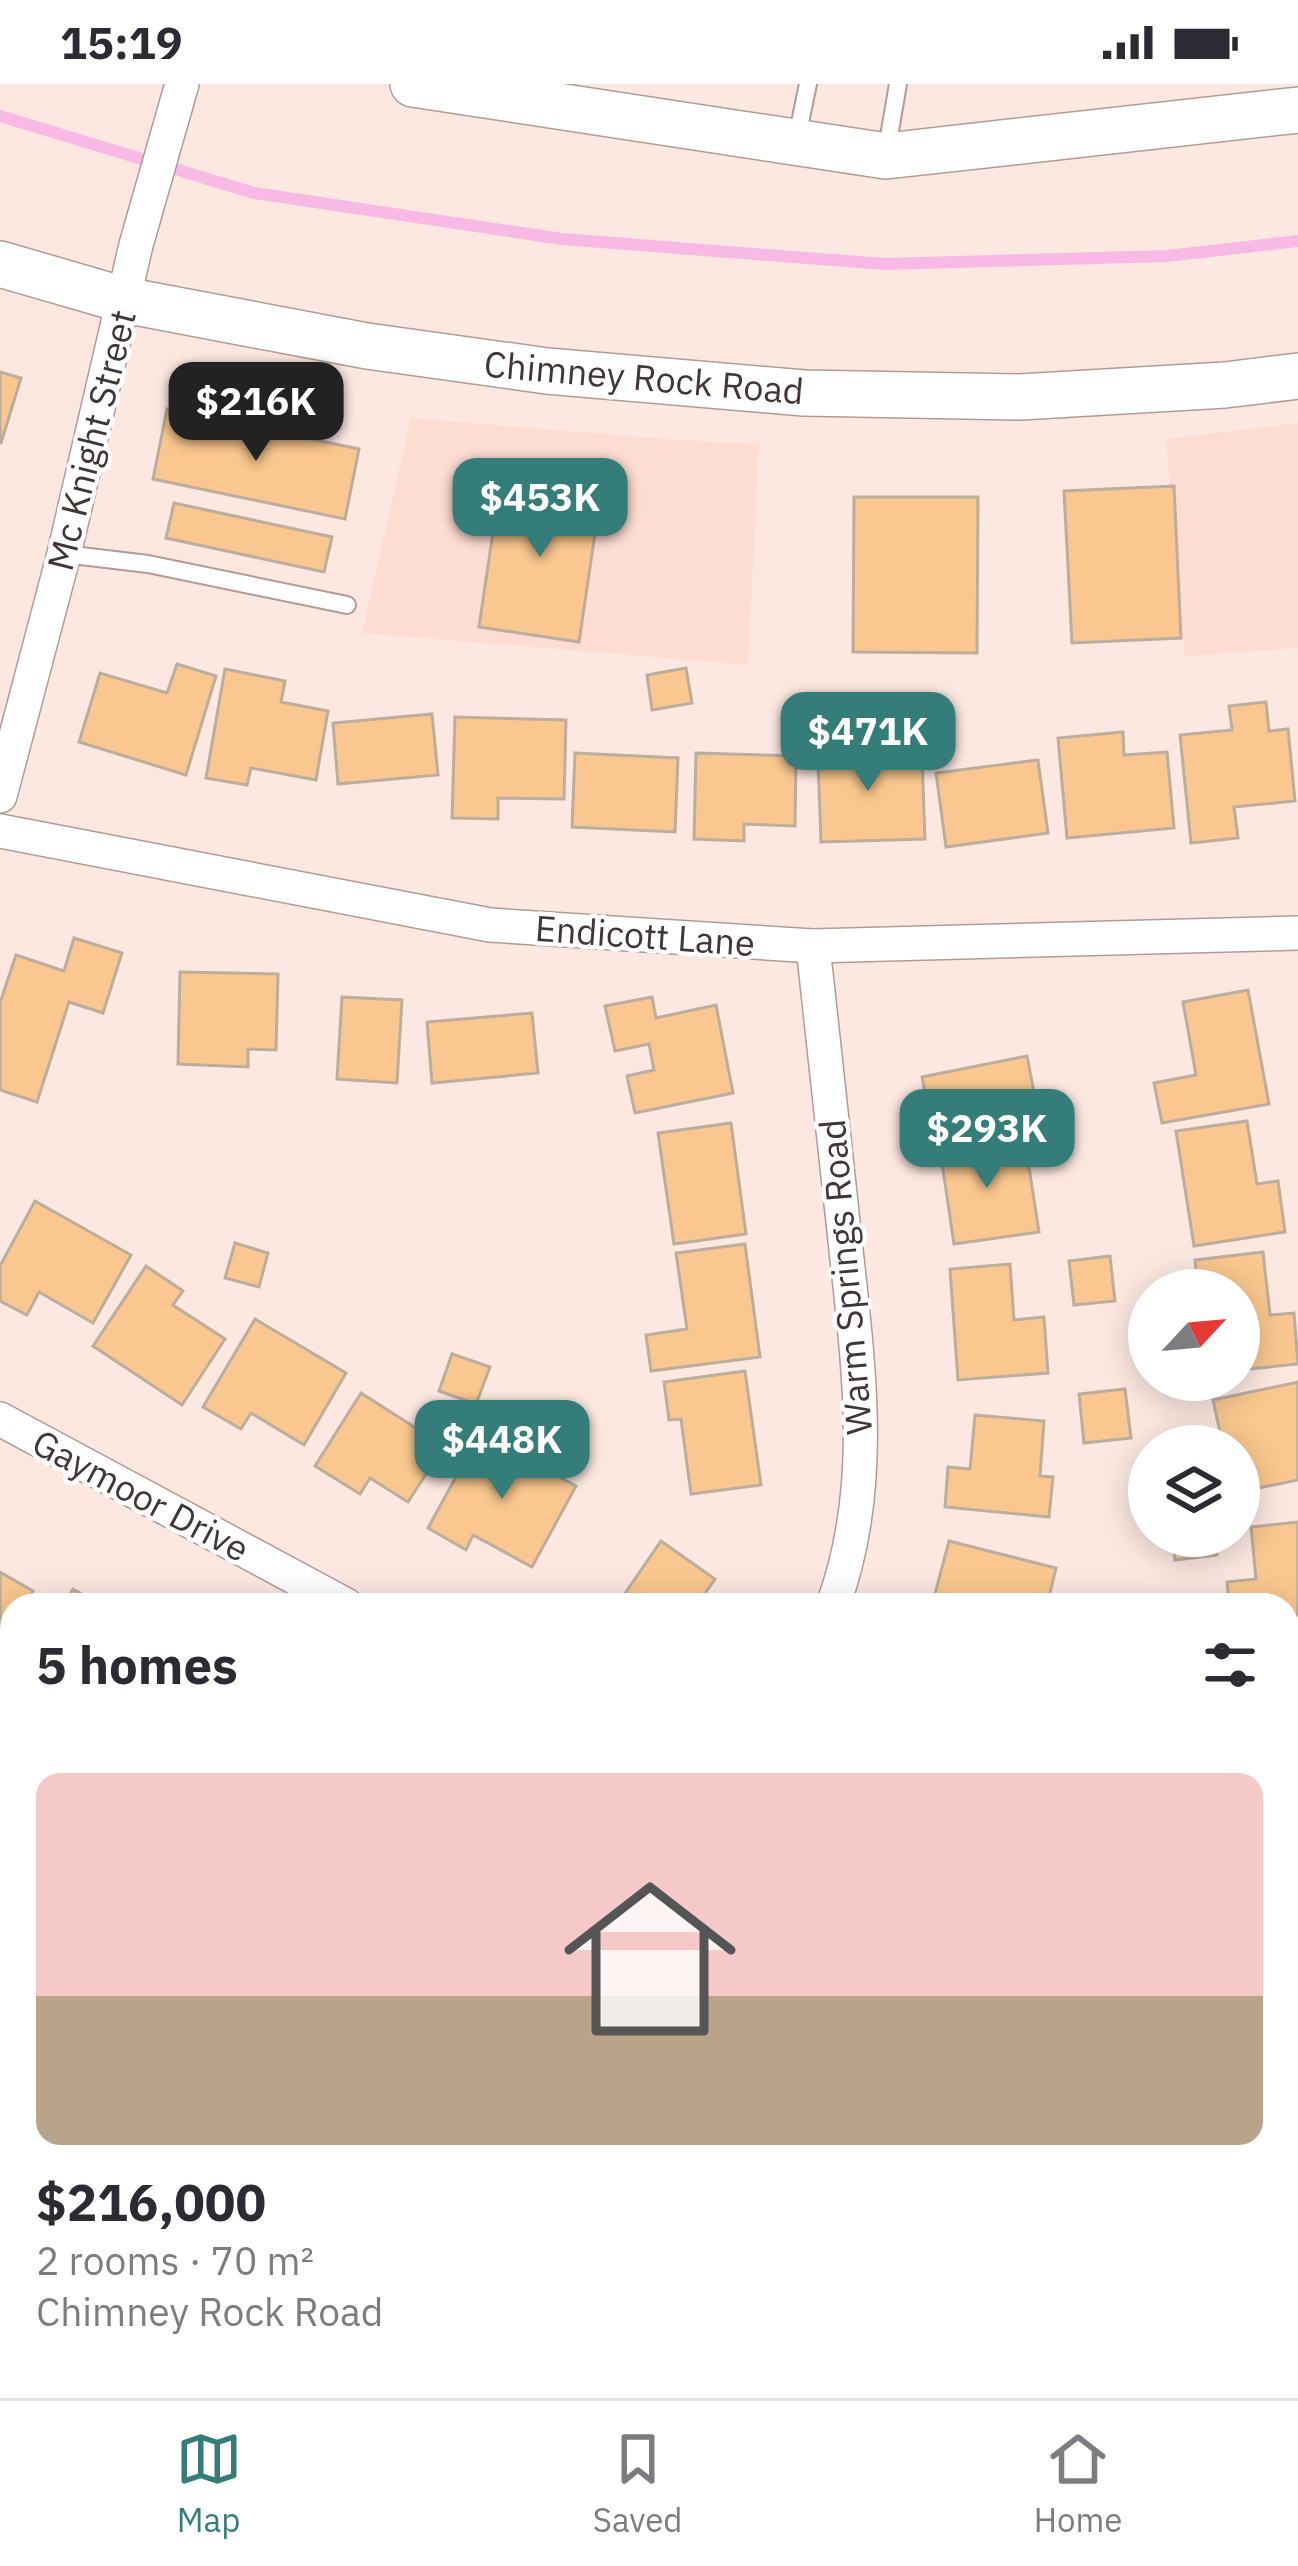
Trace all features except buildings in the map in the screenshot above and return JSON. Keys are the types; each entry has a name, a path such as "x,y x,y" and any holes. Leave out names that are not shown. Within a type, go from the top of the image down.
{"main road":[{"path":"413,84 886,156 1298,110"},
{"name":"Chimney Rock Road","path":"0,264 124,300 367,346 526,368 804,393 1020,398 1298,376"}],"street":[{"name":"Mc Knight Street","path":"0,796 64,554 136,245 180,92"},
{"name":"Endicott Lane","path":"0,831 490,925 813,946 1298,933"},
{"name":"Warm Springs Road","path":"813,946 862,1396 860,1496 838,1593"},
{"name":"Gaymoor Drive","path":"0,1419 324,1593"}],"lane":[{"path":"796,143 808,84"},
{"path":"886,156 898,84"},
{"path":"64,554 148,564 347,605"}],"shaded area":[{"path":"411,418 759,444 748,665 362,633"},
{"path":"1298,423 1298,648 1185,656 1166,439"}],"waterway":[{"path":"0,116 254,193 562,239 884,264 1167,256 1298,241"}]}
